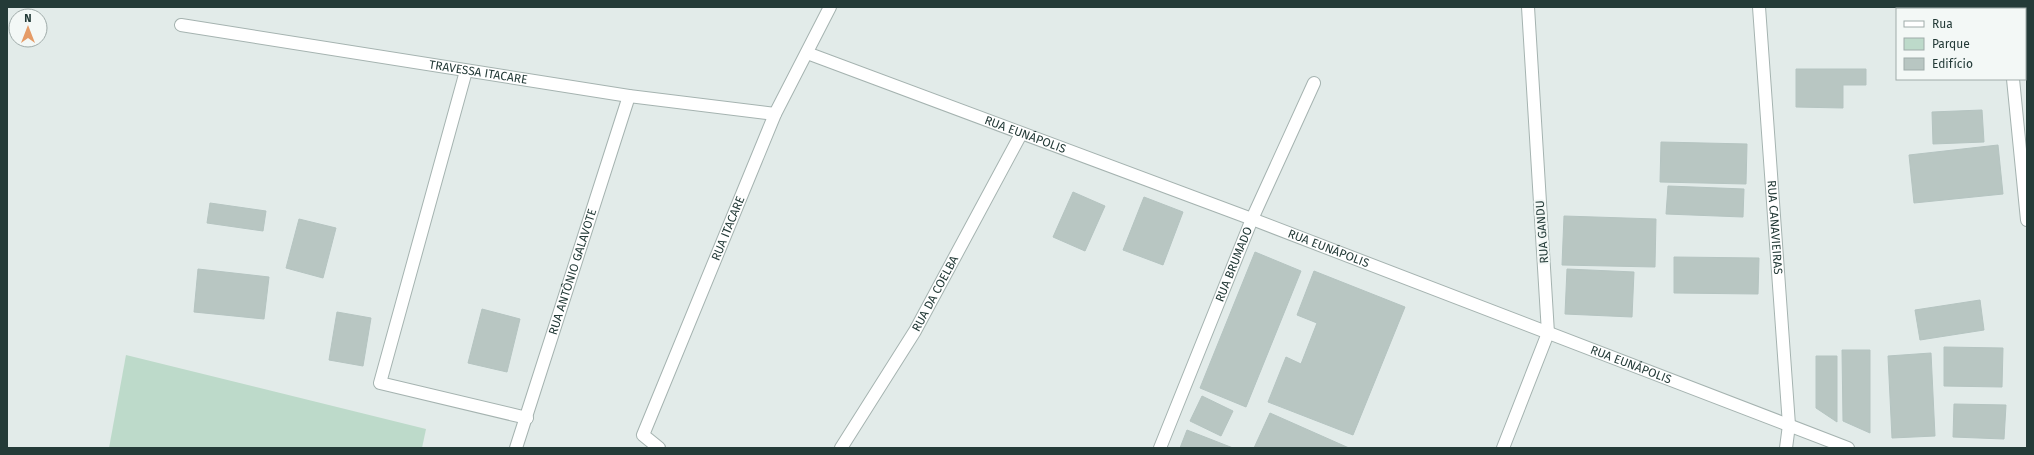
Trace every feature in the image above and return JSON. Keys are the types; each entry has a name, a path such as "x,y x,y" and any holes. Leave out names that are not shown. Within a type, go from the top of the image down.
{"street":[{"name":"RUA ITACARE","path":"658,448 643,435 775,114 830,7"},
{"name":"RUA GANDU","path":"1503,448 1548,332 1528,7"},
{"name":"RUA CANAVIEIRAS","path":"1759,7 1789,425 1786,448"},
{"name":"TRAVESSA ITACARE","path":"181,25 629,96 775,114"},
{"name":"RUA EUNÁPOLIS","path":"807,53 1252,219 1848,448"},
{"path":"466,71 380,383 527,418"},
{"path":"2013,80 2027,220"},
{"name":"RUA BRUMADO","path":"1160,448 1252,219 1314,83"},
{"name":"RUA ANTÔNIO GALAVOTE","path":"516,448 527,418 629,96"},
{"name":"RUA DA COELBA","path":"841,448 914,332 1021,134"}],"green space":[{"path":"126,355 426,429 422,448 109,448"}],"building":[{"path":"1796,69 1866,69 1866,85 1843,85 1843,108 1796,107"},
{"path":"1982,110 1984,142 1933,144 1932,112"},
{"path":"1661,142 1747,144 1746,184 1660,182"},
{"path":"1998,145 2003,194 1914,203 1909,155"},
{"path":"1668,186 1744,189 1743,217 1666,214"},
{"path":"1073,192 1105,206 1085,251 1053,237"},
{"path":"1144,197 1183,212 1163,265 1123,250"},
{"path":"210,203 266,211 263,231 207,223"},
{"path":"1564,216 1656,219 1655,267 1562,265"},
{"path":"299,219 336,228 323,278 286,268"},
{"path":"1255,252 1301,271 1246,407 1200,388"},
{"path":"1674,257 1759,258 1758,294 1674,293"},
{"path":"198,269 269,277 264,319 194,312"},
{"path":"1567,269 1634,272 1632,317 1565,314"},
{"path":"1314,271 1405,307 1353,435 1268,402 1286,357 1301,364 1317,323 1297,315"},
{"path":"1980,300 1984,330 1920,340 1915,310"},
{"path":"482,309 520,319 507,372 468,363"},
{"path":"337,312 371,318 363,366 329,360"},
{"path":"1944,347 2003,348 2002,387 1944,386"},
{"path":"1842,350 1870,350 1870,433 1843,421"},
{"path":"1931,353 1935,436 1892,438 1888,356"},
{"path":"1816,356 1837,356 1837,422 1816,408"},
{"path":"1202,396 1233,411 1221,436 1190,421"},
{"path":"1954,404 2006,405 2004,439 1953,437"},
{"path":"1270,413 1349,448 1254,448"},
{"path":"1187,430 1233,448 1180,448"}]}
